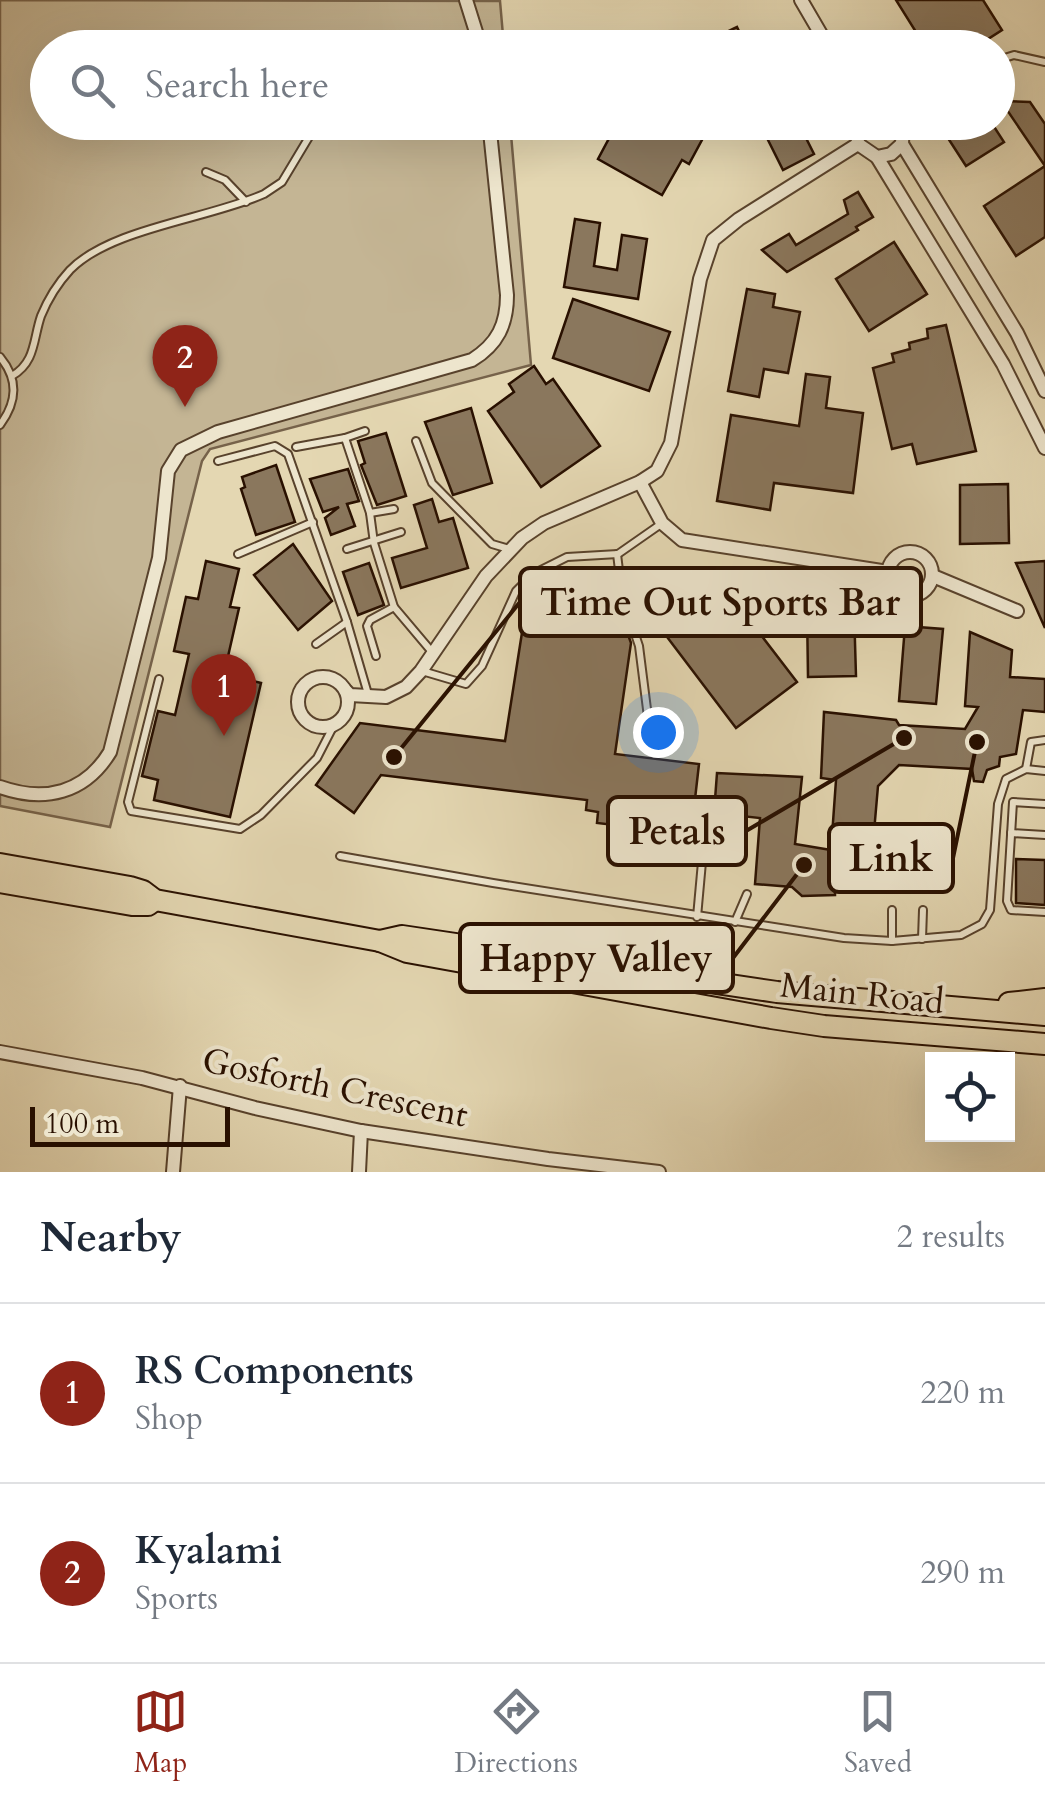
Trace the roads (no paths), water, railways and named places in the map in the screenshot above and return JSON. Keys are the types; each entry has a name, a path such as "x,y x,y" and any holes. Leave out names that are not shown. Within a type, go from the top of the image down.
{"main road":[{"path":"0,864 55,882"},
{"path":"0,882 55,882"},
{"name":"Main Road","path":"55,882 132,905 148,905 155,900 380,940 407,952 771,1018 1040,1046"},
{"name":"Main Road","path":"380,940 402,936 777,992 1045,1015"},
{"path":"968,1008 1045,999"}],"street":[{"path":"466,0 475,30"},
{"path":"800,0 818,30"},
{"path":"0,787 33,795 63,792 90,776 110,752 160,558 168,471 181,450 218,432 472,360 492,345 507,314 491,140"},
{"path":"858,140 858,144"},
{"path":"902,140 1017,333 1045,391"},
{"path":"858,144 877,157 994,347 1045,448"},
{"path":"346,691 348,706 334,725 318,727 305,719 298,705 301,690 312,679 328,677 346,691 350,695 396,694 421,671 486,576 510,549 544,523 657,471 671,443 700,280 713,240 738,219 858,144"},
{"path":"877,157 891,154 902,144"},
{"path":"640,482 662,524 682,540 888,572"},
{"path":"912,552 930,562 933,576 922,593 908,596 891,586 888,572 899,555 912,552"},
{"path":"933,576 1017,611"},
{"name":"Gosforth Crescent","path":"0,1052 180,1086 255,1108 362,1131 548,1166 660,1172"},
{"path":"173,1172 180,1086"},
{"path":"359,1172 362,1131"}],"lane":[{"path":"1015,55 1045,62"},
{"path":"12,376 28,363 41,316 58,283 84,257 118,241 246,202 282,182 307,140"},
{"path":"206,172 225,180 246,202"},
{"path":"0,357 12,376 14,400 0,425"},
{"path":"296,447 365,432"},
{"path":"345,438 370,512 374,543 394,607 433,653"},
{"path":"416,441 432,484 492,544 510,549"},
{"path":"218,461 274,446 282,447 294,465 368,696"},
{"path":"370,512 394,510"},
{"path":"238,554 313,522"},
{"path":"421,671 466,684 482,666 516,592 533,574 567,557 617,554 662,524"},
{"path":"346,549 402,532"},
{"path":"617,554 622,595 638,646 649,725"},
{"path":"376,656 367,626 370,620 394,607"},
{"path":"316,644 347,622"},
{"path":"159,678 128,802 131,811 240,830 262,815 317,758 334,725"},
{"path":"1026,769 1031,742 1045,740"},
{"path":"340,856 822,935 892,940 962,936 987,918 1001,792 1012,774 1026,769 1045,770"},
{"path":"1001,792 1013,802 1045,804"},
{"path":"1013,802 1009,908 1045,912"},
{"path":"698,916 705,828"},
{"path":"1011,833 1045,835"},
{"path":"735,922 747,894"},
{"path":"892,910 892,940"},
{"path":"922,939 923,910"}],"place":[{"name":"Kyalami","path":"185,407"},
{"name":"RS Components","path":"224,736"},
{"name":"Petals","path":"904,738"},
{"name":"Link","path":"977,742"},
{"name":"Time Out Sports Bar","path":"394,757"},
{"name":"Happy Valley","path":"804,865"}]}
